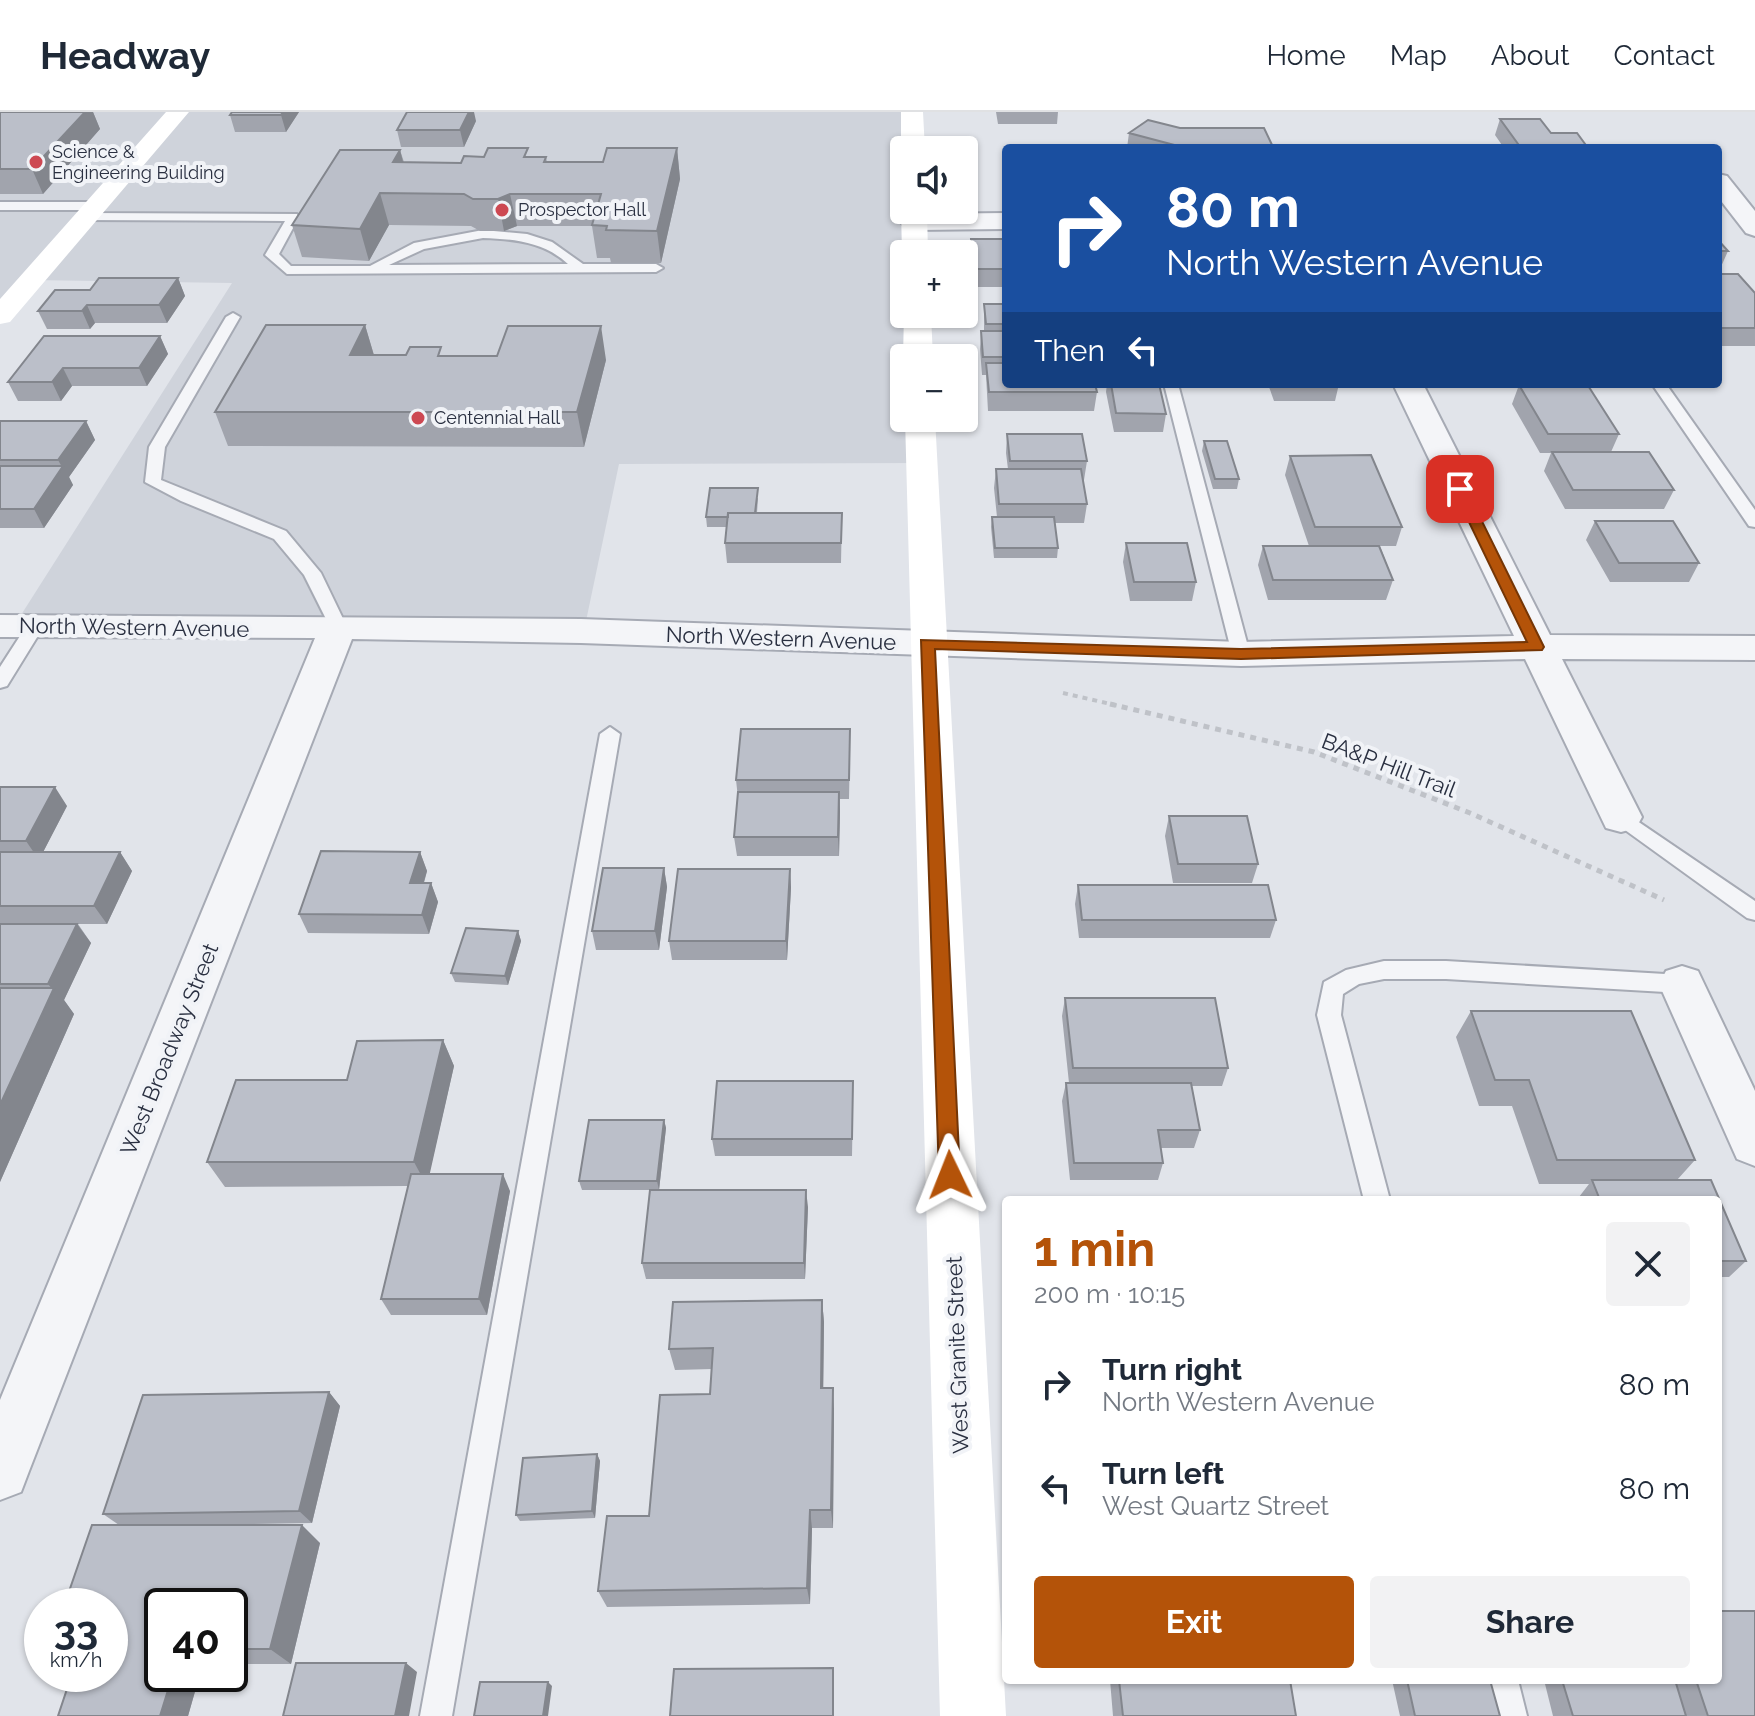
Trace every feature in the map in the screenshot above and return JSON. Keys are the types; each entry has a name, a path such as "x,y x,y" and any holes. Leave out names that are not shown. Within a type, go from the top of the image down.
{"street":[{"path":"0,316 178,112"},
{"path":"912,112 913,136"},
{"path":"1722,188 1739,219"},
{"path":"978,219 1002,221"},
{"path":"1410,388 1621,817"},
{"name":"West Granite Street","path":"920,432 973,1716"},
{"name":"North Western Avenue","path":"18,626 581,631 1241,654 1536,647 1755,648"},
{"name":"West Broadway Street","path":"0,1471 338,627"},
{"path":"1682,984 1755,1144"}],"lane":[{"path":"0,206 293,217 272,255 287,270 656,268"},
{"path":"372,269 419,246 486,234 535,239 555,246 569,255 580,269"},
{"path":"233,317 157,447 153,482 280,535 312,573 338,627"},
{"path":"1172,388 1241,654"},
{"path":"1662,388 1755,522"},
{"path":"0,682 18,626"},
{"path":"436,1716 610,734"},
{"path":"1621,817 1755,912"},
{"path":"1376,1196 1329,1015 1332,989 1354,976 1384,970 1446,970 1682,984"},
{"path":"1503,1684 1511,1716"}],"path":[{"name":"BA&P Hill Trail","path":"1050,690 1314,752 1470,813 1675,906"}],"shaded area":[{"path":"0,112 912,112 907,136 890,136 890,224 904,224 904,240 890,240 890,328 904,328 904,344 890,344 890,432 921,432 922,463 619,464 586,621 14,626 232,283 30,280 0,316"}],"building":[{"path":"0,112 85,112 32,169 0,169"},
{"path":"232,112 283,112 281,115 230,115"},
{"path":"407,112 469,112 460,130 397,130"},
{"path":"1500,119 1540,119 1551,133 1577,133 1585,144 1518,144"},
{"path":"1148,120 1180,128 1264,128 1272,144 1171,144 1129,133"},
{"path":"488,148 528,148 524,157 546,157 544,162 603,162 607,148 677,148 657,231 606,230 607,226 592,225 601,194 510,194 498,199 473,199 464,194 380,193 360,229 292,225 340,150 400,150 393,162 461,163 464,156 484,157"},
{"path":"971,239 1002,239 1002,269 978,269 978,240"},
{"path":"1722,274 1738,274 1755,293 1755,328 1722,328"},
{"path":"99,278 178,278 159,305 87,305 82,311 38,311 55,290 90,290"},
{"path":"984,304 1002,304 1002,324 986,324"},
{"path":"266,325 365,325 350,355 406,355 410,347 441,347 438,356 497,356 508,326 601,326 577,412 215,412"},
{"path":"981,331 1002,331 1002,357 983,357"},
{"path":"44,336 160,336 139,368 63,368 52,382 8,382"},
{"path":"986,363 1002,363 1002,388 1096,388 1097,392 989,392"},
{"path":"1112,388 1160,388 1166,414 1116,413"},
{"path":"1521,388 1590,388 1619,434 1548,434"},
{"path":"0,421 86,421 58,460 0,460"},
{"path":"1007,434 1082,434 1087,461 1010,461"},
{"path":"1204,441 1227,441 1239,479 1215,479"},
{"path":"1552,452 1649,452 1674,490 1573,490"},
{"path":"1371,455 1402,527 1315,527 1290,456"},
{"path":"0,466 63,466 34,509 0,509"},
{"path":"996,469 1081,469 1087,504 999,504"},
{"path":"710,488 758,488 755,513 706,517"},
{"path":"728,513 842,513 841,543 725,543"},
{"path":"992,517 1054,517 1058,548 995,548"},
{"path":"1595,521 1673,521 1699,563 1619,563"},
{"path":"1126,543 1187,543 1196,582 1134,582"},
{"path":"1263,546 1379,546 1393,580 1273,580"},
{"path":"741,729 850,729 849,780 736,780"},
{"path":"0,787 55,787 26,841 0,841"},
{"path":"738,792 839,792 838,837 734,837"},
{"path":"1169,816 1247,816 1258,864 1178,864"},
{"path":"321,851 420,852 410,883 431,883 422,915 299,914"},
{"path":"0,852 120,852 94,906 0,906"},
{"path":"603,868 664,868 655,931 592,931"},
{"path":"678,869 790,869 786,941 669,941"},
{"path":"1078,885 1268,885 1276,920 1082,920"},
{"path":"0,924 77,924 48,984 0,984"},
{"path":"466,928 518,931 505,976 451,973"},
{"path":"0,988 54,988 0,1105"},
{"path":"1065,998 1215,998 1228,1068 1073,1068"},
{"path":"1471,1011 1631,1011 1695,1160 1557,1160 1529,1080 1495,1080"},
{"path":"443,1040 414,1162 207,1162 236,1080 347,1080 357,1041"},
{"path":"717,1081 853,1081 852,1139 712,1139"},
{"path":"1066,1083 1191,1083 1200,1130 1158,1130 1163,1163 1074,1163"},
{"path":"589,1120 664,1120 657,1181 579,1181"},
{"path":"411,1174 503,1174 479,1299 381,1299"},
{"path":"1592,1180 1711,1180 1718,1196 1598,1196"},
{"path":"650,1190 806,1190 804,1263 642,1263"},
{"path":"1722,1205 1746,1261 1722,1261"},
{"path":"822,1300 821,1388 833,1388 831,1510 810,1510 807,1588 598,1591 607,1516 649,1516 660,1395 710,1394 713,1348 669,1349 673,1302"},
{"path":"329,1392 299,1511 103,1514 143,1395"},
{"path":"597,1454 592,1511 516,1515 523,1458"},
{"path":"92,1525 302,1525 270,1649 248,1649 248,1588 144,1588 144,1692 167,1692 160,1716 58,1716 66,1692 128,1692 128,1588 70,1588"},
{"path":"1722,1611 1755,1611 1755,1716 1708,1716 1697,1684 1722,1684"},
{"path":"296,1663 406,1663 395,1716 283,1716"},
{"path":"833,1668 833,1716 670,1716 674,1669"},
{"path":"480,1682 548,1682 543,1716 474,1716"},
{"path":"1119,1684 1291,1684 1296,1716 1123,1716"},
{"path":"1408,1684 1491,1684 1500,1716 1415,1716"},
{"path":"1563,1684 1676,1684 1686,1716 1573,1716"}],"place":[{"name":"Science & Engineering Building","path":"36,162"},
{"name":"Prospector Hall","path":"502,210"},
{"name":"Centennial Hall","path":"418,418"}],"route":[{"path":"950,1175 927,644 1241,654 1536,647 1460,489"}]}
